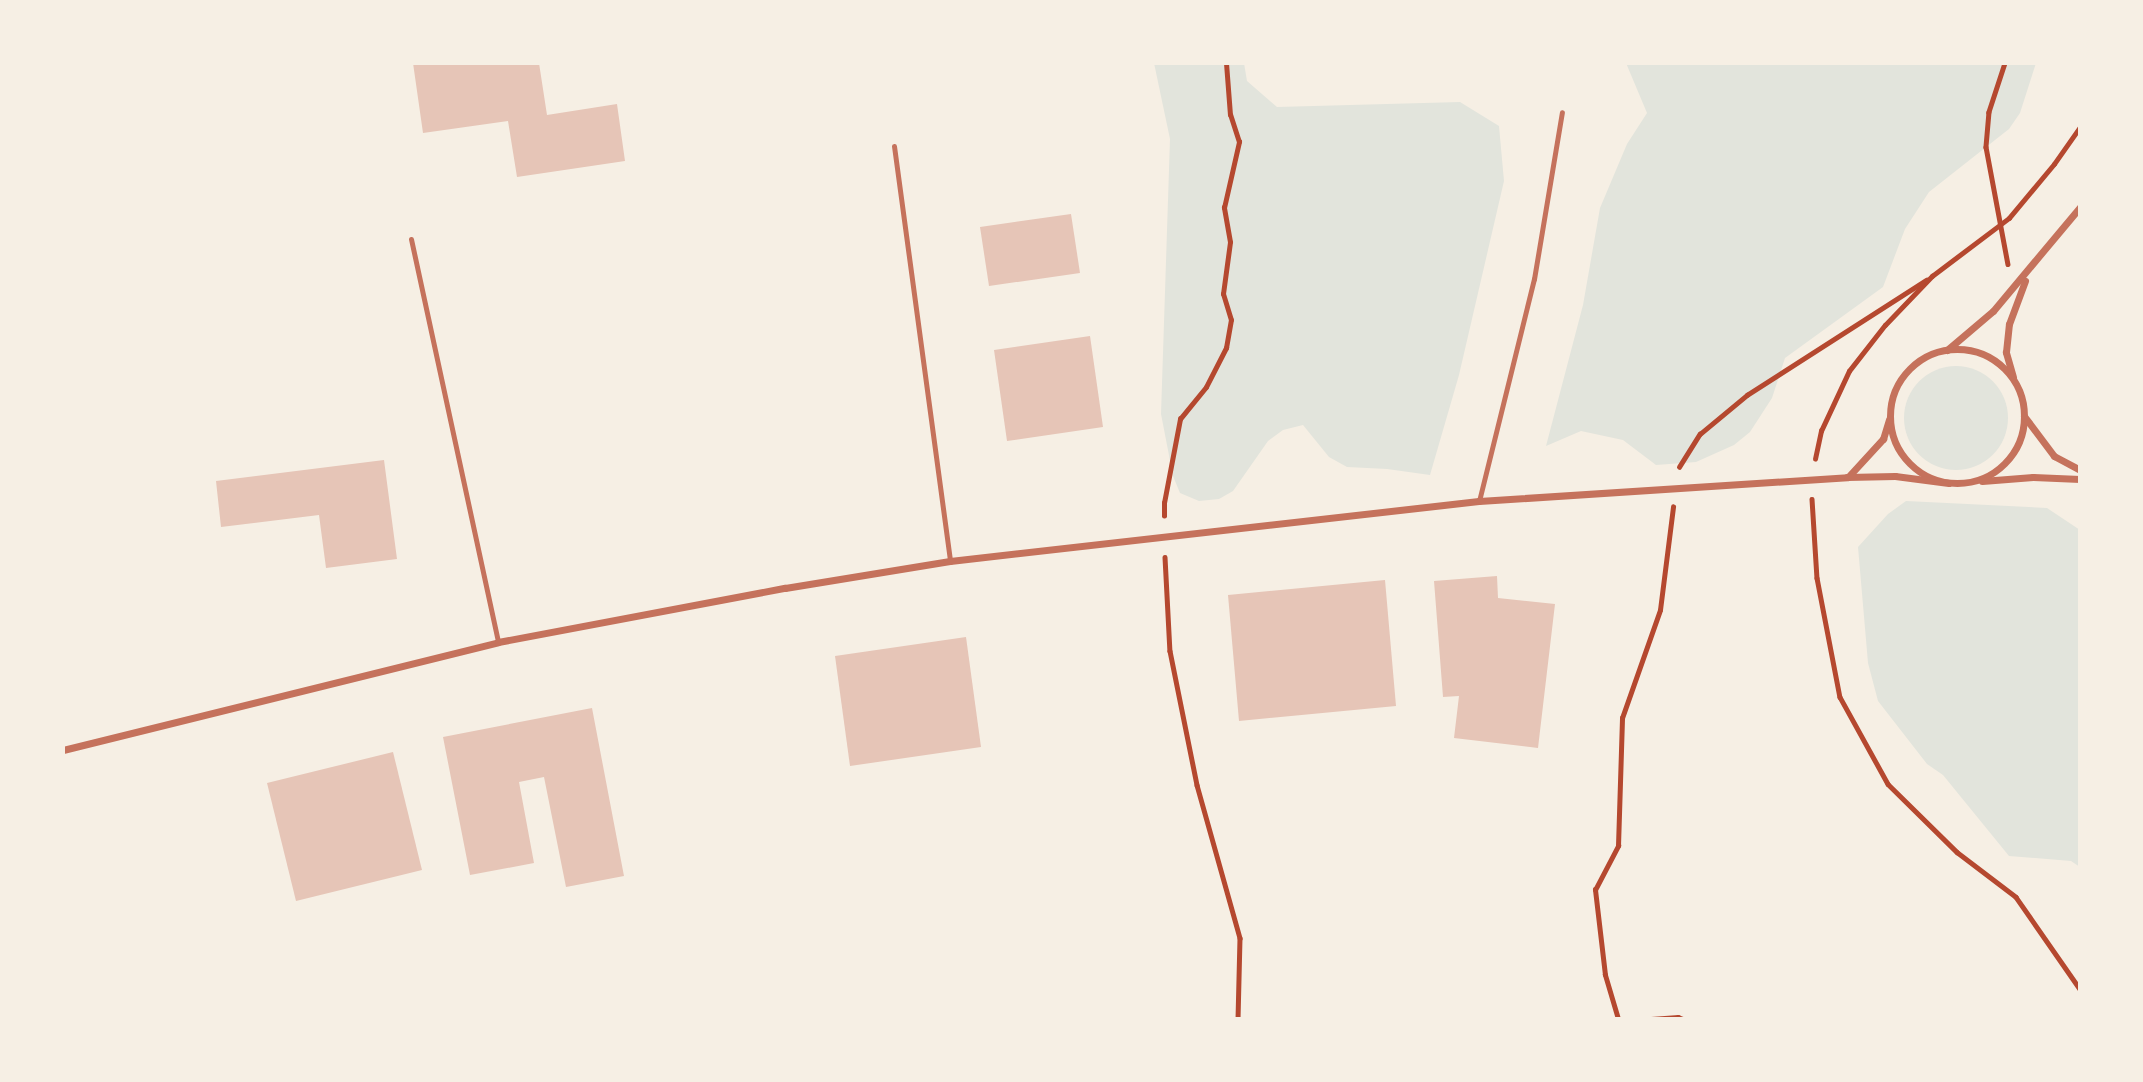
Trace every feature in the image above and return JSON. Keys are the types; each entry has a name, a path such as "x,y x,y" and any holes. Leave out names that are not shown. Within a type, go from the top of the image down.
{"street":[{"path":"1947,350 1986,318 2028,274 2080,207"},
{"path":"1967,482 1986,477 2001,467 2014,452 2024,415 2006,352 2009,324 2028,274"},
{"path":"1847,477 1883,439 1893,398 1901,380 1913,366 1929,355 1947,350 1966,350 1985,355 2001,365 2014,379"},
{"path":"2024,415 2054,456 2080,470"},
{"path":"1890,417 1893,436 1901,453 1914,468 1930,478 1949,483"},
{"path":"63,750 498,642 772,590 950,561 1479,501 1847,477 1895,476 1949,483 2033,477 2080,479"}],"lane":[{"path":"1479,501 1534,279 1562,112"},
{"path":"894,146 950,561"},
{"path":"411,239 498,642"}],"path":[{"path":"2005,63 1989,112 1986,147 2013,289"},
{"path":"1618,1019 1605,975 1595,890 1618,846 1622,718 1660,610 1672,525 1673,489 1682,459 1699,434 1747,395 1932,276 1999,225 2054,164 2080,127"},
{"path":"1932,276 1885,325 1849,371 1821,431 1811,480 1817,578 1840,697 1888,784 1957,852 2016,897 2080,989"},
{"path":"1651,1019 1683,1019"}],"shaded area":[{"path":"1154,63 1244,63 1247,81 1277,107 1460,102 1499,126 1504,181 1459,375 1430,475 1347,467 1329,457 1303,425 1283,430 1268,441 1233,491 1219,499 1199,501 1180,493 1173,476 1161,414 1170,139"},
{"path":"1626,63 2036,63 2020,113 2009,129 1929,192 1905,229 1883,287 1785,358 1772,398 1750,432 1734,445 1696,462 1656,465 1623,440 1581,431 1546,446 1583,305 1600,208 1627,144 1647,113"},
{"path":"1956,366 1976,370 1993,381 2004,398 2008,418 2004,438 1993,455 1976,466 1956,470 1936,466 1919,455 1908,438 1904,418 1908,398 1919,381 1936,370"},
{"path":"1906,501 2047,508 2080,530 2080,867 2071,861 2009,856 1943,775 1927,764 1878,701 1868,663 1858,547 1888,514"}],"building":[{"path":"413,63 539,63 547,115 617,104 625,161 517,177 508,121 423,133"},
{"path":"1071,214 1080,273 989,286 980,227"},
{"path":"1090,336 1103,427 1007,441 994,350"},
{"path":"384,460 397,559 326,568 319,515 221,527 216,481"},
{"path":"1497,576 1498,598 1555,604 1538,748 1454,738 1459,696 1443,697 1434,581"},
{"path":"1385,580 1396,706 1239,721 1228,595"},
{"path":"966,637 981,747 850,766 835,656"},
{"path":"592,708 624,876 566,887 544,777 519,782 534,863 470,875 443,737"},
{"path":"393,752 422,870 296,901 267,783"}]}
